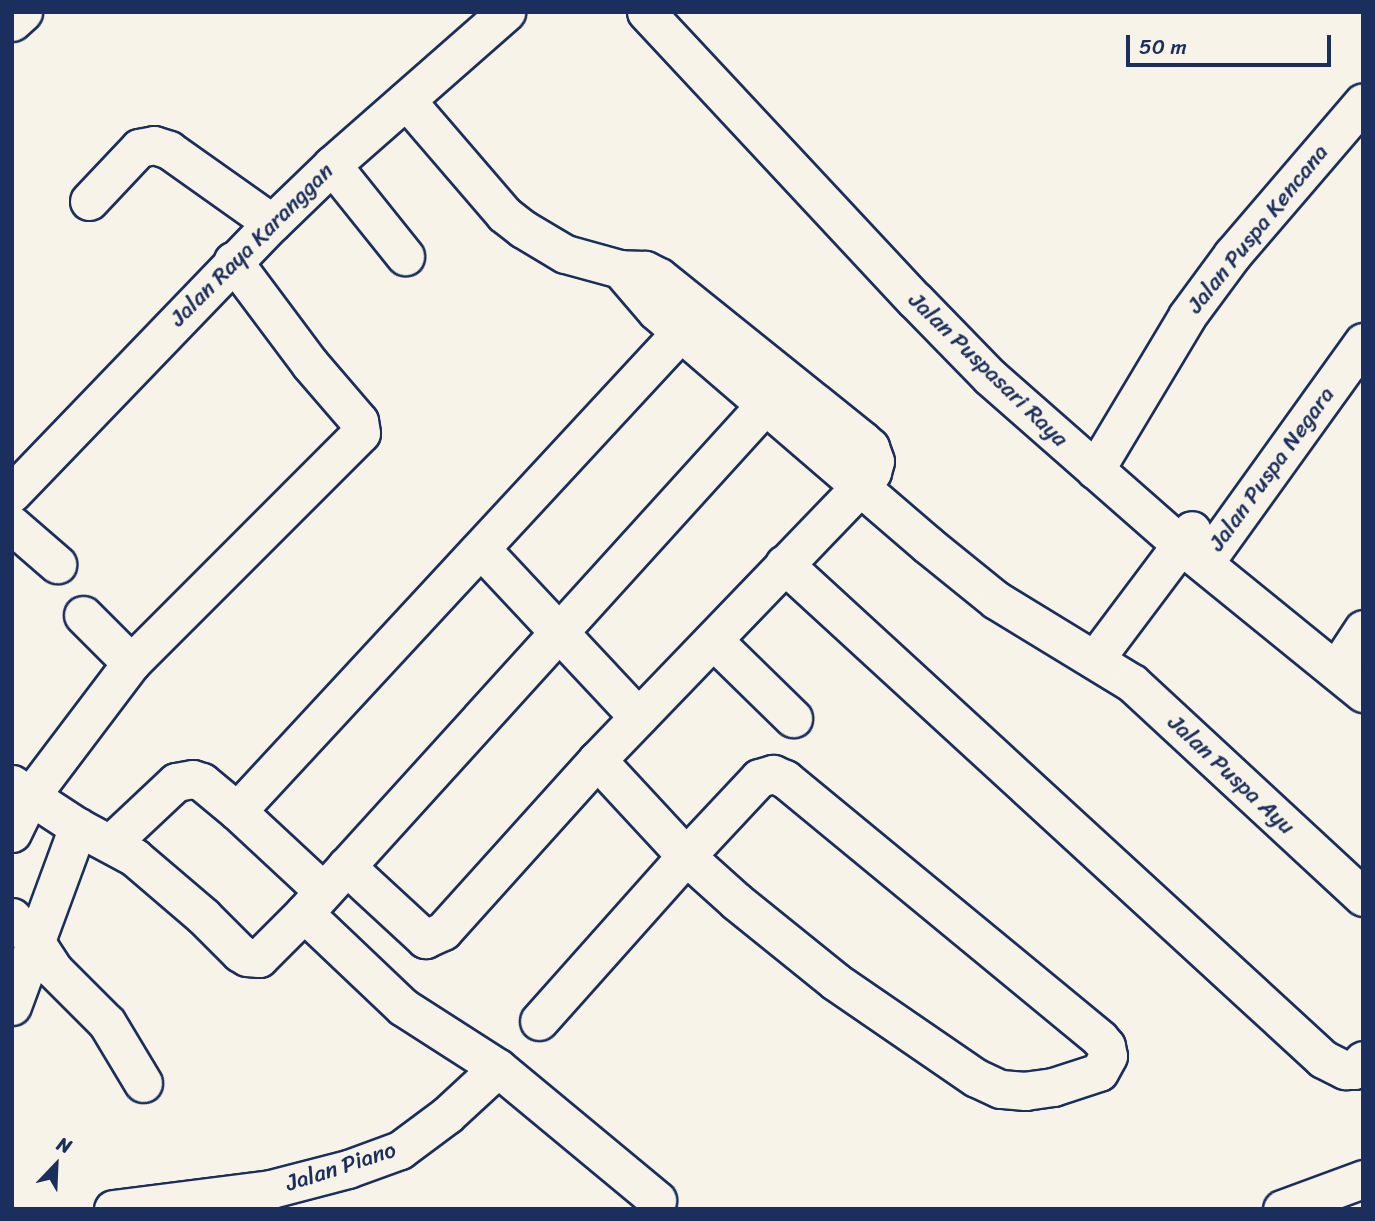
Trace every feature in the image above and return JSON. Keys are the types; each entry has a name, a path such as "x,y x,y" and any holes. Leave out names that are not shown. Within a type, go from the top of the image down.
{"street":[{"path":"12,22 23,12"},
{"name":"Jalan Raya Karanggan","path":"12,493 272,223 332,165 506,12"},
{"name":"Jalan Puspasari Raya","path":"646,12 990,377 1100,461 1207,553 1354,664"},
{"name":"Jalan Puspasari Raya","path":"674,12 928,287 1100,461"},
{"path":"324,890 425,939 433,938 443,931 597,760 861,486 872,472 875,461 870,447 862,440 667,282 645,270 620,269 565,254 523,229 504,214 407,100"},
{"name":"Jalan Puspa Kencana","path":"1100,461 1187,316 1233,255 1363,102"},
{"path":"89,201 139,148 153,145 169,150 272,223"},
{"path":"332,165 405,256"},
{"path":"12,833 21,790 131,663 361,433 359,421 310,364 233,261"},
{"name":"Jalan Puspa Ayu","path":"620,269 639,294 680,333 996,600 1132,684 1363,897"},
{"path":"237,811 680,333"},
{"name":"Jalan Puspa Negara","path":"1207,553 1363,342"},
{"name":"Jalan Puspa Negara","path":"1207,553 1363,370"},
{"path":"21,790 78,827 111,843 167,883 247,957 263,956 765,405"},
{"path":"12,525 57,564"},
{"path":"481,549 638,717"},
{"path":"1095,659 1207,553"},
{"path":"784,564 1323,1059 1354,1065"},
{"path":"83,615 131,663"},
{"path":"713,640 793,718"},
{"path":"539,1021 686,856 759,778 766,774 778,775 1100,1039 1108,1051 1104,1068 1077,1082 1025,1091 1000,1089 976,1078 835,981 686,856 597,760"},
{"path":"111,843 176,782 185,778 202,782 324,890 403,1007 498,1068 657,1200"},
{"path":"12,1006 78,827"},
{"path":"12,917 37,944 53,969 107,1023 143,1083"},
{"name":"Jalan Piano","path":"113,1209 271,1189 348,1170 400,1150 447,1115 498,1068"},
{"path":"1282,1209 1363,1179"}]}
